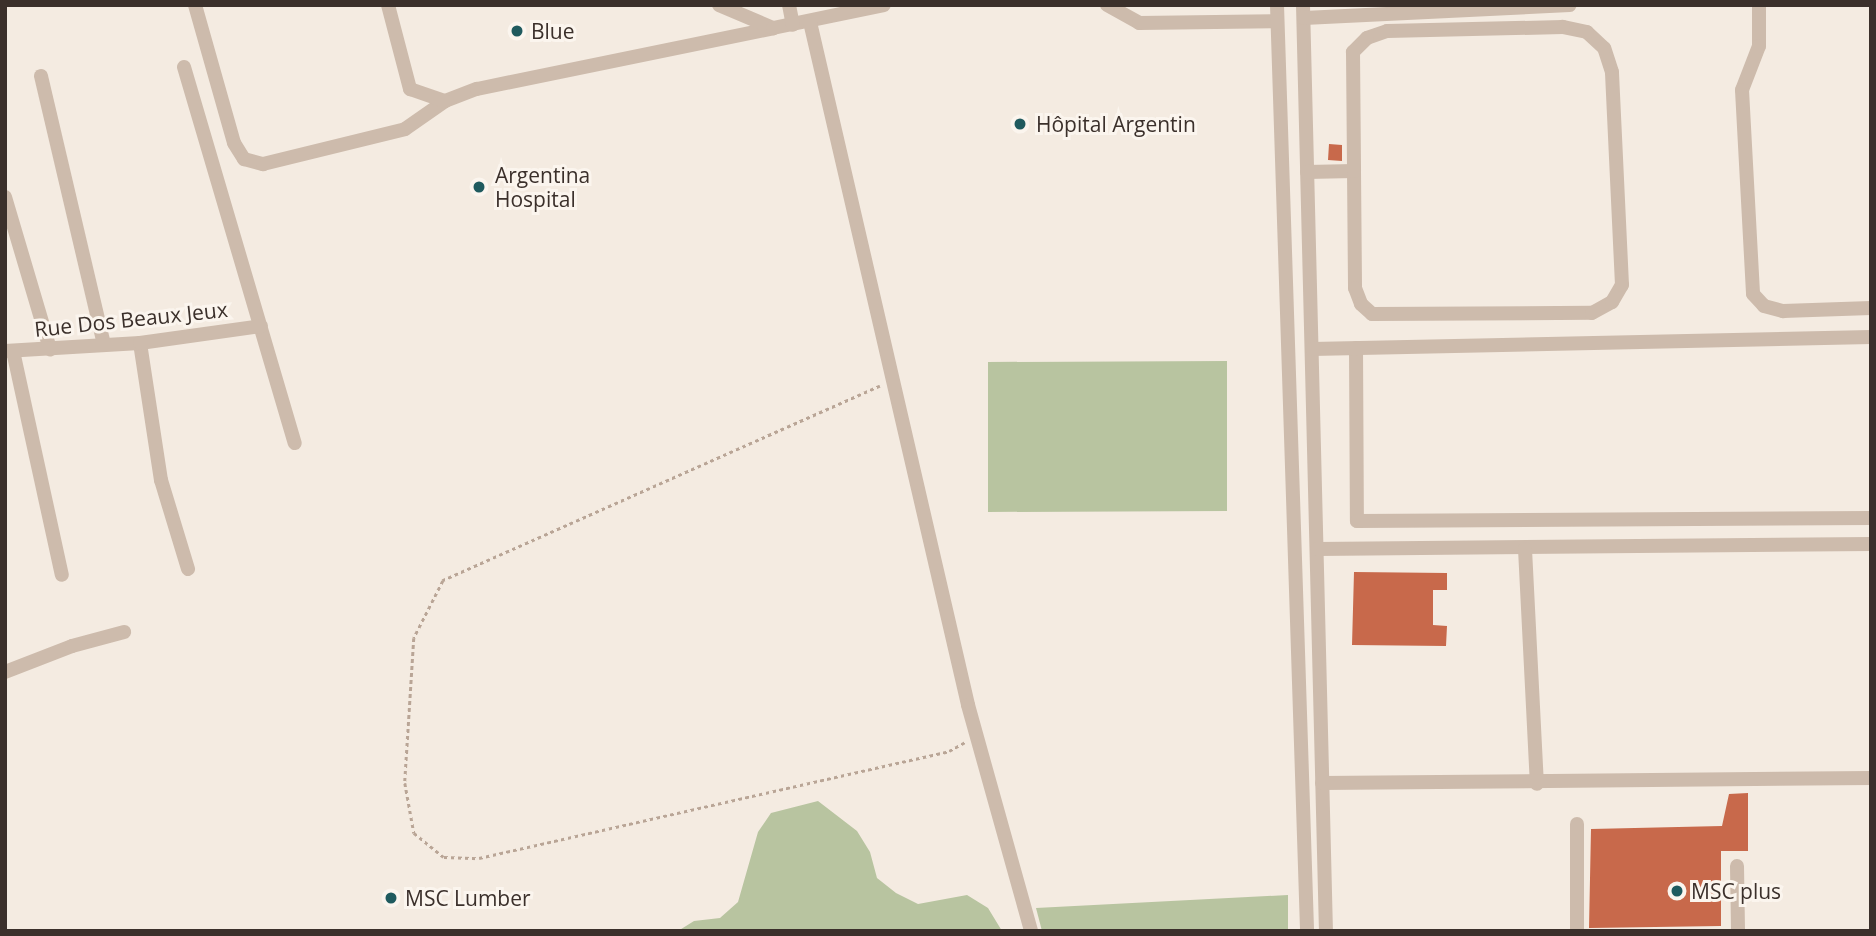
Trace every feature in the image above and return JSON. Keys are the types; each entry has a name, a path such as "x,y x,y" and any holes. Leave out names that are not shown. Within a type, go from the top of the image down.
{"street":[{"path":"195,5 234,143 244,159 264,164 405,129 445,100 477,89 884,5"},
{"path":"388,5 410,89 445,100"},
{"path":"719,5 773,28"},
{"path":"789,5 793,24"},
{"path":"1107,5 1139,23 1277,21"},
{"path":"1277,5 1307,931"},
{"path":"1325,931 1303,12 1570,5"},
{"path":"1759,5 1759,46 1742,90 1753,294 1764,306 1783,311 1871,308"},
{"path":"810,22 976,736 1031,931"},
{"path":"1563,27 1587,32 1604,48 1612,72 1622,285 1612,302 1592,313 1372,314 1360,304 1355,288 1354,171 1353,52 1367,38 1387,31 1563,27"},
{"path":"184,67 295,443"},
{"path":"41,76 104,345"},
{"path":"1307,172 1354,171"},
{"path":"5,197 50,349"},
{"name":"Rue Dos Beaux Jeux","path":"9,351 140,343 261,327"},
{"path":"1312,349 1871,337"},
{"path":"140,343 161,480 188,569"},
{"path":"1356,348 1357,521 1871,518"},
{"path":"9,351 62,575"},
{"path":"1317,549 1871,544"},
{"path":"1525,549 1537,784"},
{"path":"5,672 72,646 124,632"},
{"path":"1322,783 1537,784 1871,778"},
{"path":"1577,824 1577,931"},
{"path":"1737,866 1738,931"}],"path":[{"path":"893,380 443,581 414,639 405,783 414,833 444,857 479,858 949,751 976,736"}],"green space":[{"path":"1227,361 1227,511 988,512 988,362"},
{"path":"818,801 857,831 870,852 877,878 896,893 918,904 967,895 988,908 1002,931 678,931 694,921 720,918 738,902 758,832 771,813"},
{"path":"1288,895 1288,931 1042,931 1036,908"}],"building":[{"path":"1329,144 1342,145 1342,161 1328,160"},
{"path":"1354,572 1447,573 1447,590 1433,590 1433,625 1447,626 1446,646 1352,645"},
{"path":"1748,793 1748,851 1721,851 1721,926 1589,928 1591,829 1722,826 1729,794"}],"place":[{"name":"Blue","path":"517,31"},
{"name":"Hôpital Argentin","path":"1020,124"},
{"name":"Argentina Hospital","path":"479,187"},
{"name":"MSC plus","path":"1677,891"},
{"name":"MSC Lumber","path":"391,898"}]}
